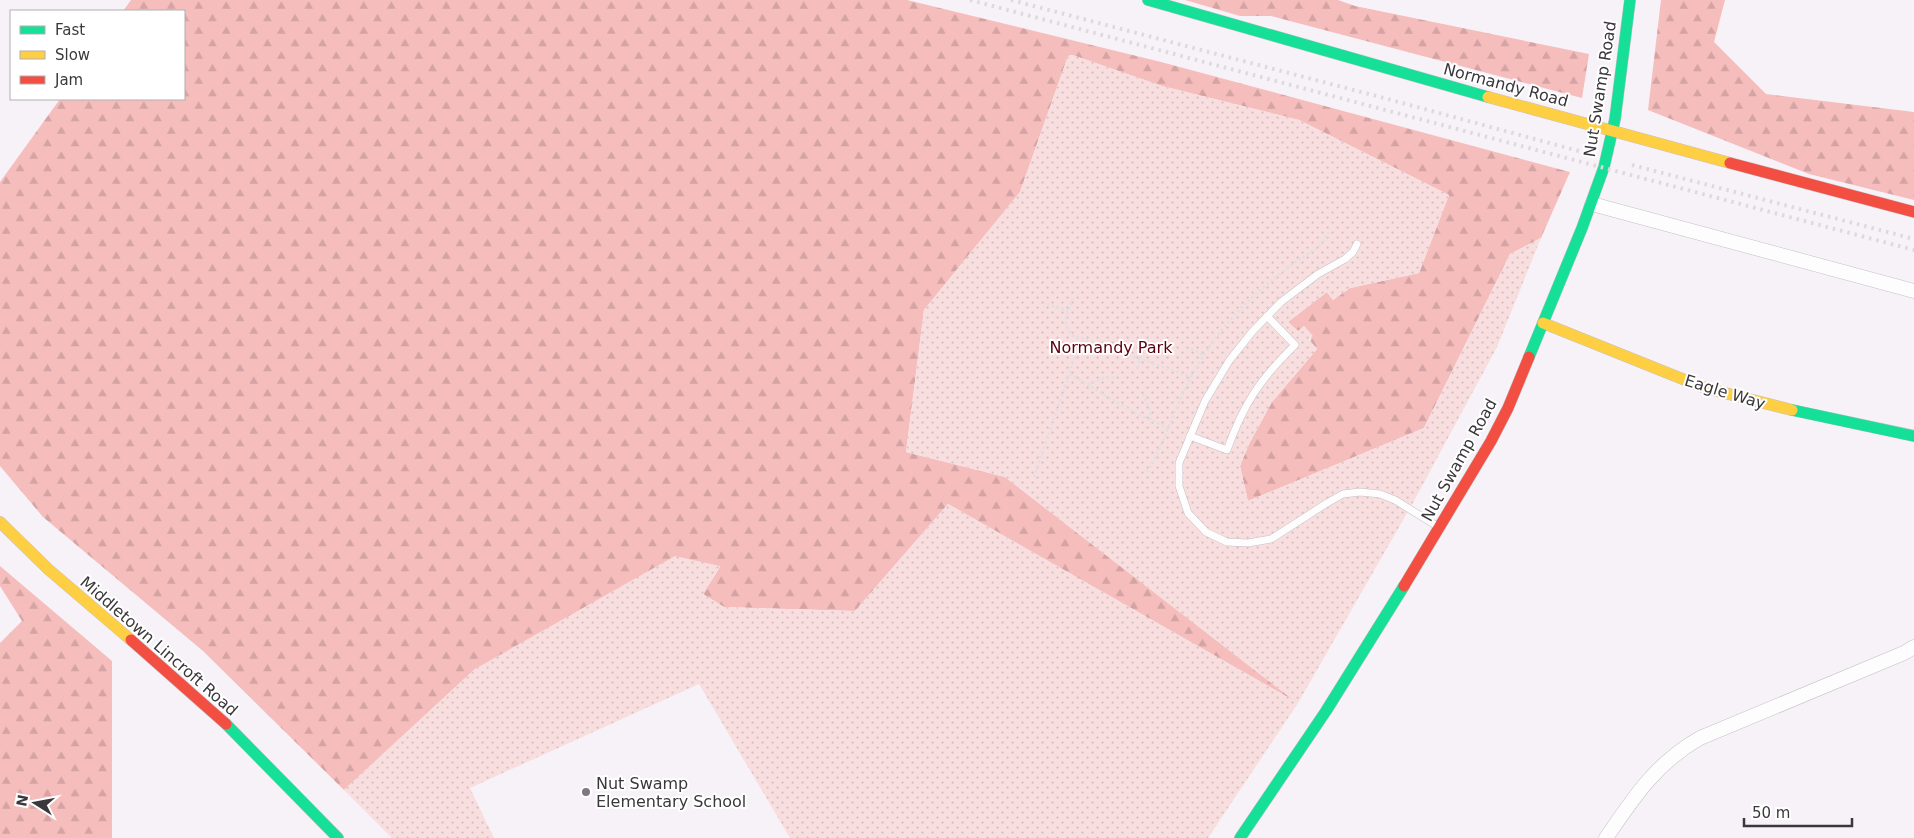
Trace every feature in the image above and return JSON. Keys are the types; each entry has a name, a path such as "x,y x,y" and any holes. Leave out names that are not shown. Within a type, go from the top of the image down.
{"main road":[{"name":"Normandy Road","path":"1148,0 1304,46 1612,132 1914,212"},
{"name":"Nut Swamp Road","path":"1240,838 1326,711 1440,527 1508,408 1592,204 1604,167 1612,132 1630,0"},
{"name":"Eagle Way","path":"1543,323 1705,388 1752,401 1914,436"},
{"name":"Middletown Lincroft Road","path":"0,522 25,549 71,592 156,660 203,702 338,838"}],"street":[{"path":"1592,204 1914,290"},
{"path":"1606,838 1639,789 1670,757 1700,738 1904,653 1914,647"}],"lane":[{"path":"1357,244 1353,252 1345,259 1318,274 1281,302 1252,332 1229,361 1205,401 1179,463 1179,486 1188,513 1206,532 1227,542 1248,543 1271,539 1343,494 1360,492 1380,494 1395,500 1440,527"},
{"path":"1190,436 1226,450 1238,420 1253,393 1275,365 1295,345 1267,316"}],"path":[{"path":"1147,472 1155,460 1191,377 1204,355 1234,316 1294,263 1323,244 1330,232"},
{"path":"1073,298 1065,321 1072,335 1191,377"},
{"path":"1047,304 1068,311"},
{"path":"1034,478 1079,345"},
{"path":"1191,349 1204,355"},
{"path":"1137,368 1142,354"},
{"path":"1070,374 1131,411 1168,428"},
{"path":"1088,385 1100,378 1117,377"},
{"path":"1143,394 1150,410 1151,421"}],"green space":[{"path":"131,0 907,0 1161,62 1570,172 1541,238 1510,254 1424,428 1248,501 1240,466 1249,444 1272,402 1317,349 1310,341 1312,336 1304,326 1298,331 1288,322 1327,292 1333,300 1350,288 1419,273 1449,195 1299,120 1162,86 1072,55 1068,56 1020,192 924,310 906,452 1005,477 1298,703 948,504 855,611 724,607 703,594 720,567 475,669 344,790 203,651 43,517 0,466 0,182 59,100 185,100 185,10 124,10"},
{"path":"1185,0 1338,0 1355,6 1589,54 1582,98 1271,16 1240,16"},
{"path":"1661,0 1725,0 1714,42 1766,94 1914,112 1914,200 1809,174 1648,110"},
{"name":"Normandy Park","path":"1073,55 1162,86 1299,120 1449,195 1419,273 1350,288 1333,300 1327,292 1288,322 1298,331 1304,326 1313,336 1309,339 1317,349 1272,402 1249,444 1240,466 1248,501 1424,428 1510,254 1541,238 1497,347 1414,501 1298,703 1208,838 790,838 699,684 470,788 494,838 392,838 344,790 475,669 675,556 720,566 703,594 724,607 855,611 948,504 1293,700 1005,477 906,452 924,310 1020,192 1068,56"},
{"path":"0,566 112,661 112,838 0,838 0,643 22,621 0,586"}],"railway":[{"path":"970,0 1914,250"},
{"path":"1011,0 1586,153"},
{"path":"1632,165 1914,239"}],"traffic: fast":[{"path":"1148,0 1488,97"},
{"path":"1529,357 1582,228 1604,167 1615,119 1630,0"},
{"path":"1792,410 1914,436"},
{"path":"1240,838 1326,711 1404,586"},
{"path":"226,724 338,838"}],"traffic: slow":[{"path":"1488,97 1730,163"},
{"path":"1543,323 1705,388 1792,410"},
{"path":"0,522 48,569 131,640"}],"traffic: jam":[{"path":"1730,163 1914,212"},
{"path":"1404,586 1491,441 1508,408 1529,357"},
{"path":"131,640 226,724"}],"place":[{"name":"Nut Swamp Elementary School","path":"586,792"}]}
